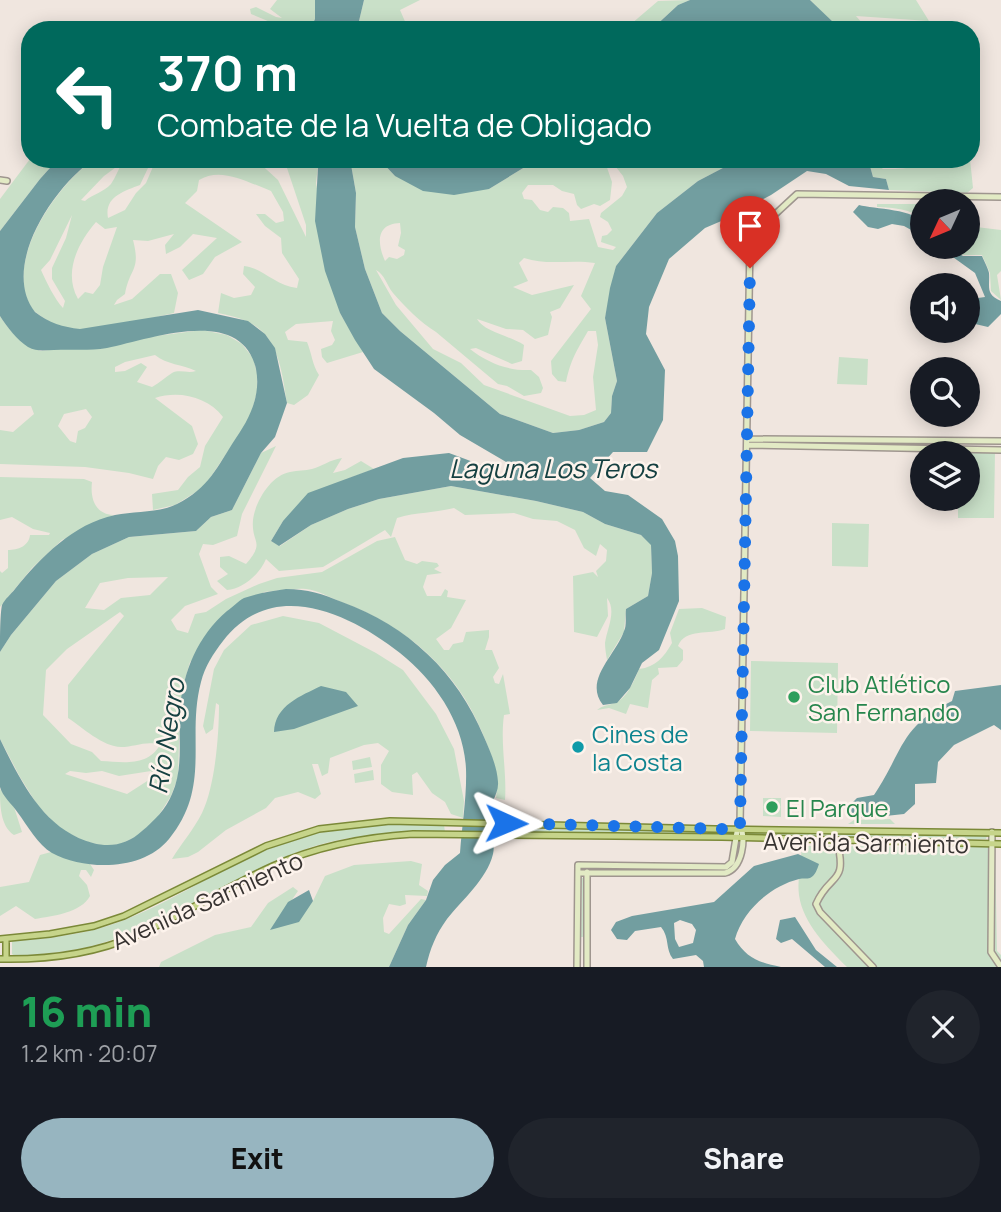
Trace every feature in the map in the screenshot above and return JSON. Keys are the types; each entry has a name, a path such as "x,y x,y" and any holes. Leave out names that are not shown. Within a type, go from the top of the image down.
{"main road":[{"name":"Avenida Sarmiento","path":"3,939 94,926 124,916 266,846 318,829 390,821 1001,832"},
{"name":"Avenida Sarmiento","path":"3,959 40,959 112,944 160,924 273,866 320,850 382,836 1001,844"},
{"path":"3,939 3,959"}],"street":[{"path":"0,180 8,181"},
{"path":"577,967 578,865 587,869 725,873 732,871 739,861 750,242 797,194 1001,197"},
{"path":"747,442 1001,441"},
{"path":"747,442 1001,450"},
{"path":"992,832 991,952 1001,967"},
{"path":"837,841 841,859 839,876 820,895 817,904 820,912 873,967"},
{"path":"579,873 587,869"},
{"path":"587,869 587,967"},
{"path":"578,940 588,940"},
{"path":"578,952 587,953"}],"green space":[{"path":"277,0 315,0 315,19 268,21 251,14 250,9 256,7 282,18 270,9"},
{"path":"364,0 420,0 400,10 405,21 359,21"},
{"path":"690,0 678,5 661,21 635,21 658,1"},
{"path":"810,0 916,0 929,21 856,16 860,21 831,21"},
{"path":"23,168 50,168 0,231 0,199"},
{"path":"83,168 115,168 81,200 85,201 108,187 120,168 148,168 140,185 112,200 108,218 125,210 146,183 152,168 265,168 278,180 306,237 306,225 287,168 318,168 316,183 340,313 363,352 327,363 322,357 321,349 332,345 335,340 331,331 333,321 296,324 285,332 288,340 307,342 319,375 308,395 294,405 287,403 277,356 266,335 246,321 218,313 221,293 234,298 251,295 255,287 243,274 244,266 297,288 299,279 282,253 281,238 265,226 256,214 265,214 276,223 284,221 283,212 271,191 226,175 208,176 199,180 197,191 185,203 242,242 215,257 203,274 189,280 182,270 217,238 193,234 180,247 166,254 165,245 174,234 148,241 133,240 136,258 134,268 125,294 114,305 132,299 160,274 171,274 178,293 174,313 88,329 63,327 44,318 34,311 25,293 24,272 28,251 37,229 63,188","holes":["72,215 66,238 52,268 52,279 65,301 63,308 41,270 50,260","96,222 105,229 117,227 103,267 100,285 93,294 85,292 78,299 72,268 78,248"]},
{"path":"352,168 387,168 395,176 489,189 523,168 607,168 612,182 610,200 600,206 594,204 581,209 574,194 553,185 528,185 522,193 524,199 532,200 540,210 548,212 553,207 563,208 569,213 570,221 589,219 598,247 613,250 616,247 601,242 602,236 612,230 608,222 600,217 601,213 622,196 627,187 617,168 723,168 698,181 657,213 616,266 605,318 617,381 612,396 611,413 604,422 579,430 553,433 500,414 400,331 382,313 365,269 355,227 356,193","holes":["400,223 398,246 405,250 404,255 397,259 389,257 385,261 380,236 386,227 392,224","524,258 595,263 581,296 591,309 551,361 552,374 558,381 566,382 574,356 588,331 596,331 598,345 593,377 596,410 584,415 570,416 484,385 461,363 433,349 396,305 376,270 393,293 419,319 498,384 524,396 541,393 543,388 539,377 531,370 499,365 470,349 476,348 512,364 522,361 524,345 485,327 477,319 506,329 523,330 535,339 548,335 552,317 550,312 560,308 574,285 532,295 513,287 528,281 519,263"]},
{"path":"870,168 971,168 973,188 889,190 886,179 873,177"},
{"path":"877,204 910,204 910,212 895,208 877,207"},
{"path":"980,227 1001,230 1001,271 997,275 1001,300 991,291 990,273 982,255"},
{"path":"0,316 18,338 41,351 202,330 227,335 242,344 253,358 257,373 257,392 250,418 204,487 175,505 153,510 152,494 178,490 200,467 205,446 223,417 209,404 183,395 155,398 192,426 198,444 193,454 179,460 166,457 158,466 153,479 85,467 0,464 0,430 13,432 34,414 31,406 0,406","holes":["155,355 164,361 196,371 172,373 152,387 137,382 147,367 141,363 125,371 115,372 115,367 125,362","86,409 92,417 85,428 78,431 76,443 70,441 58,426 64,414"]},
{"path":"839,357 868,359 867,385 837,384"},
{"path":"276,446 242,514 237,536 213,545 203,544 199,554 211,587 218,594 185,606 171,620 177,630 188,633 195,614 206,612 226,599 259,584 277,578 322,572 377,541 395,537 405,560 417,564 422,561 437,563 439,566 434,569 442,573 427,575 423,587 427,596 441,596 445,589 448,591 447,597 466,600 451,628 436,639 444,650 463,642 466,632 489,630 485,650 492,650 499,668 493,677 495,683 499,684 503,674 510,714 504,715 503,726 505,800 496,798 494,764 471,709 443,669 426,652 386,623 315,591 301,589 264,592 190,662 180,709 178,777 171,796 157,818 137,836 121,844 105,846 84,841 60,829 38,806 0,739 0,652 56,581 92,554 129,537 196,531 211,517 232,510 261,453","holes":["168,577 150,595 121,598 104,610 85,608 100,583 128,578","120,612 124,616 68,685 68,718 107,744 121,747 146,743 160,745 155,752 134,762 101,761 92,752 71,744 43,715 46,670 67,649","70,771 102,771 119,776 151,771 155,776 127,794 65,774"]},
{"path":"980,452 995,452 994,518 958,518 958,511 980,511"},
{"path":"342,458 333,473 361,461 374,469 347,479 283,521 271,541 280,546 311,525 379,499 451,486 583,512 605,524 641,535 651,544 652,573 648,596 626,609 624,632 607,660 605,643 611,614 610,603 607,598 608,616 597,637 574,632 573,576 593,572 598,577 596,571 606,561 607,550 600,544 596,556 584,548 575,530 557,521 533,519 514,513 465,515 454,508 397,518 391,537 385,530 323,567 279,571 266,559 255,575 239,587 227,590 217,581 228,574 220,567 220,557 229,556 246,564 255,551 254,513 265,490 276,478"},
{"path":"0,477 84,479 92,482 93,499 98,508 113,515 62,540 32,568 0,607 0,571 2,573 8,568 8,550 22,547 28,542 30,535 50,533 33,529 12,517 0,520"},
{"path":"832,523 869,524 868,567 832,566"},
{"path":"702,608 726,617 725,629 692,634 681,640 678,646 683,650 683,660 677,667 658,668 659,674 652,680 648,708 630,704 626,714 609,708 597,710 623,698 639,669 655,664 663,657 672,643 670,633 679,609"},
{"path":"283,616 319,623 403,670 436,714 454,749 464,801 463,818 451,814 445,802 432,793 417,772 412,775 413,795 392,792 381,784 381,765 389,751 378,743 364,745 330,758 328,773 322,776 318,764 312,764 321,794 315,799 298,792 275,798 266,808 226,830 198,852 188,857 172,859 199,819 210,789 218,731 219,705 216,703 213,729 206,734 203,726 214,669 224,650 251,625"},
{"name":"Club Atlético San Fernando","path":"751,661 838,663 837,733 750,731"},
{"path":"370,757 372,767 353,770 352,761"},
{"path":"373,770 374,780 355,783 354,774"},
{"path":"0,789 14,807 22,832 14,835 6,826"},
{"name":"El Parque","path":"763,798 781,798 781,817 763,816"},
{"path":"890,819 895,824 848,824 854,820"},
{"path":"382,825 444,825 445,832 370,835 316,846 273,863 125,935 68,951 15,956 12,954 12,941 76,934 120,922 285,842 326,832"},
{"path":"510,829 731,831 731,836 510,834"},
{"path":"746,831 987,836 986,839 745,837"},
{"path":"802,846 995,847 997,951 1001,955 1001,967 847,967 817,935 801,906 798,883"},
{"path":"51,852 90,864 94,870 91,877 86,870 81,870 79,876 87,885 90,896 86,902 66,913 35,919 16,906 0,916 0,887 29,882 40,855"},
{"path":"411,861 422,864 419,885 428,891 427,896 405,895 406,904 389,904 383,918 384,932 389,934 421,899 426,900 408,925 389,967 159,967 161,962 215,935 251,927 268,903 293,887 298,891 271,930 313,901 325,876 354,865"},
{"path":"582,878 585,878 585,937 581,937"}],"water":[{"path":"315,0 364,0 359,21 314,21"},
{"path":"690,0 810,0 832,21 661,21 678,5"},
{"path":"50,168 83,168 48,208 27,251 24,273 26,294 35,312 56,324 80,329 198,310 248,321 265,334 275,348 287,403 275,437 261,453 232,510 211,517 196,531 129,537 92,554 56,581 0,652 2,605 36,565 59,543 100,519 170,507 197,491 205,484 246,422 257,388 256,369 247,349 232,337 213,332 169,334 100,349 35,350 20,341 0,316 0,231"},
{"name":"Laguna Los Teros","path":"318,168 352,168 356,193 355,227 365,269 382,313 500,414 553,433 579,430 604,422 611,413 612,396 617,381 605,318 616,266 657,213 698,181 723,168 870,168 873,177 886,179 889,190 849,186 826,174 807,171 771,195 705,228 669,259 649,307 646,334 665,370 663,420 647,452 613,452 590,478 605,491 628,495 662,519 675,541 679,601 659,650 642,663 630,688 617,703 603,705 598,696 599,677 625,629 626,609 648,596 652,573 651,545 641,535 605,524 583,512 451,486 379,499 311,525 279,546 271,541 283,521 308,493 403,458 449,453 484,466 502,477 518,469 460,435 374,369 340,313 325,271 315,221"},
{"path":"387,168 523,168 489,189 454,195 423,191 395,176"},
{"path":"859,205 904,212 910,214 910,229 892,224 878,229 868,227 853,212"},
{"path":"982,256 989,273 990,293 1001,301 1001,314 988,327 980,325 980,298 985,297 980,285 980,273 975,273 956,259 980,259"},
{"path":"286,589 315,592 342,602 366,612 409,638 445,672 460,692 493,759 498,782 488,818 493,854 480,881 440,930 426,967 389,967 408,925 426,900 433,880 445,865 460,853 466,769 460,735 436,690 413,664 380,638 335,615 311,608 287,606 264,610 243,622 223,641 210,660 201,682 197,703 196,762 190,800 169,839 158,850 145,857 113,865 97,865 66,859 52,853 37,840 1,790 0,739 16,772 36,802 61,827 76,837 100,844 119,844 137,835 163,810 176,784 182,695 189,668 200,643 217,621 242,599"},
{"path":"1001,685 1001,730 994,725 954,745 938,762 936,783 915,784 915,804 904,814 867,818 851,816 849,806 857,798 874,795 912,730 935,710 952,701 955,691"},
{"path":"321,686 346,692 358,706 294,729 274,732 275,723 284,708"},
{"path":"798,854 819,864 810,878 789,882 769,893 751,909 739,928 735,939 744,951 760,961 781,967 704,967 703,961 696,955 673,959 661,927 635,931 627,940 617,939 611,930 616,922 632,916 714,902 754,866","holes":["680,920 692,924 696,930 693,943 679,947 675,939 674,923"]},
{"path":"309,890 313,901 299,922 270,930 288,902"},
{"path":"795,917 816,950 837,967 825,967 792,939 781,943 776,939 780,920"}],"place":[{"name":"Club Atlético San Fernando","path":"794,697"},
{"name":"Cines de la Costa","path":"578,747"},
{"name":"El Parque","path":"772,807"}],"route":[{"path":"506,823 726,829 736,829 740,824 750,268"}],"water label":[{"name":"Río Negro","path":"166,736"}]}
